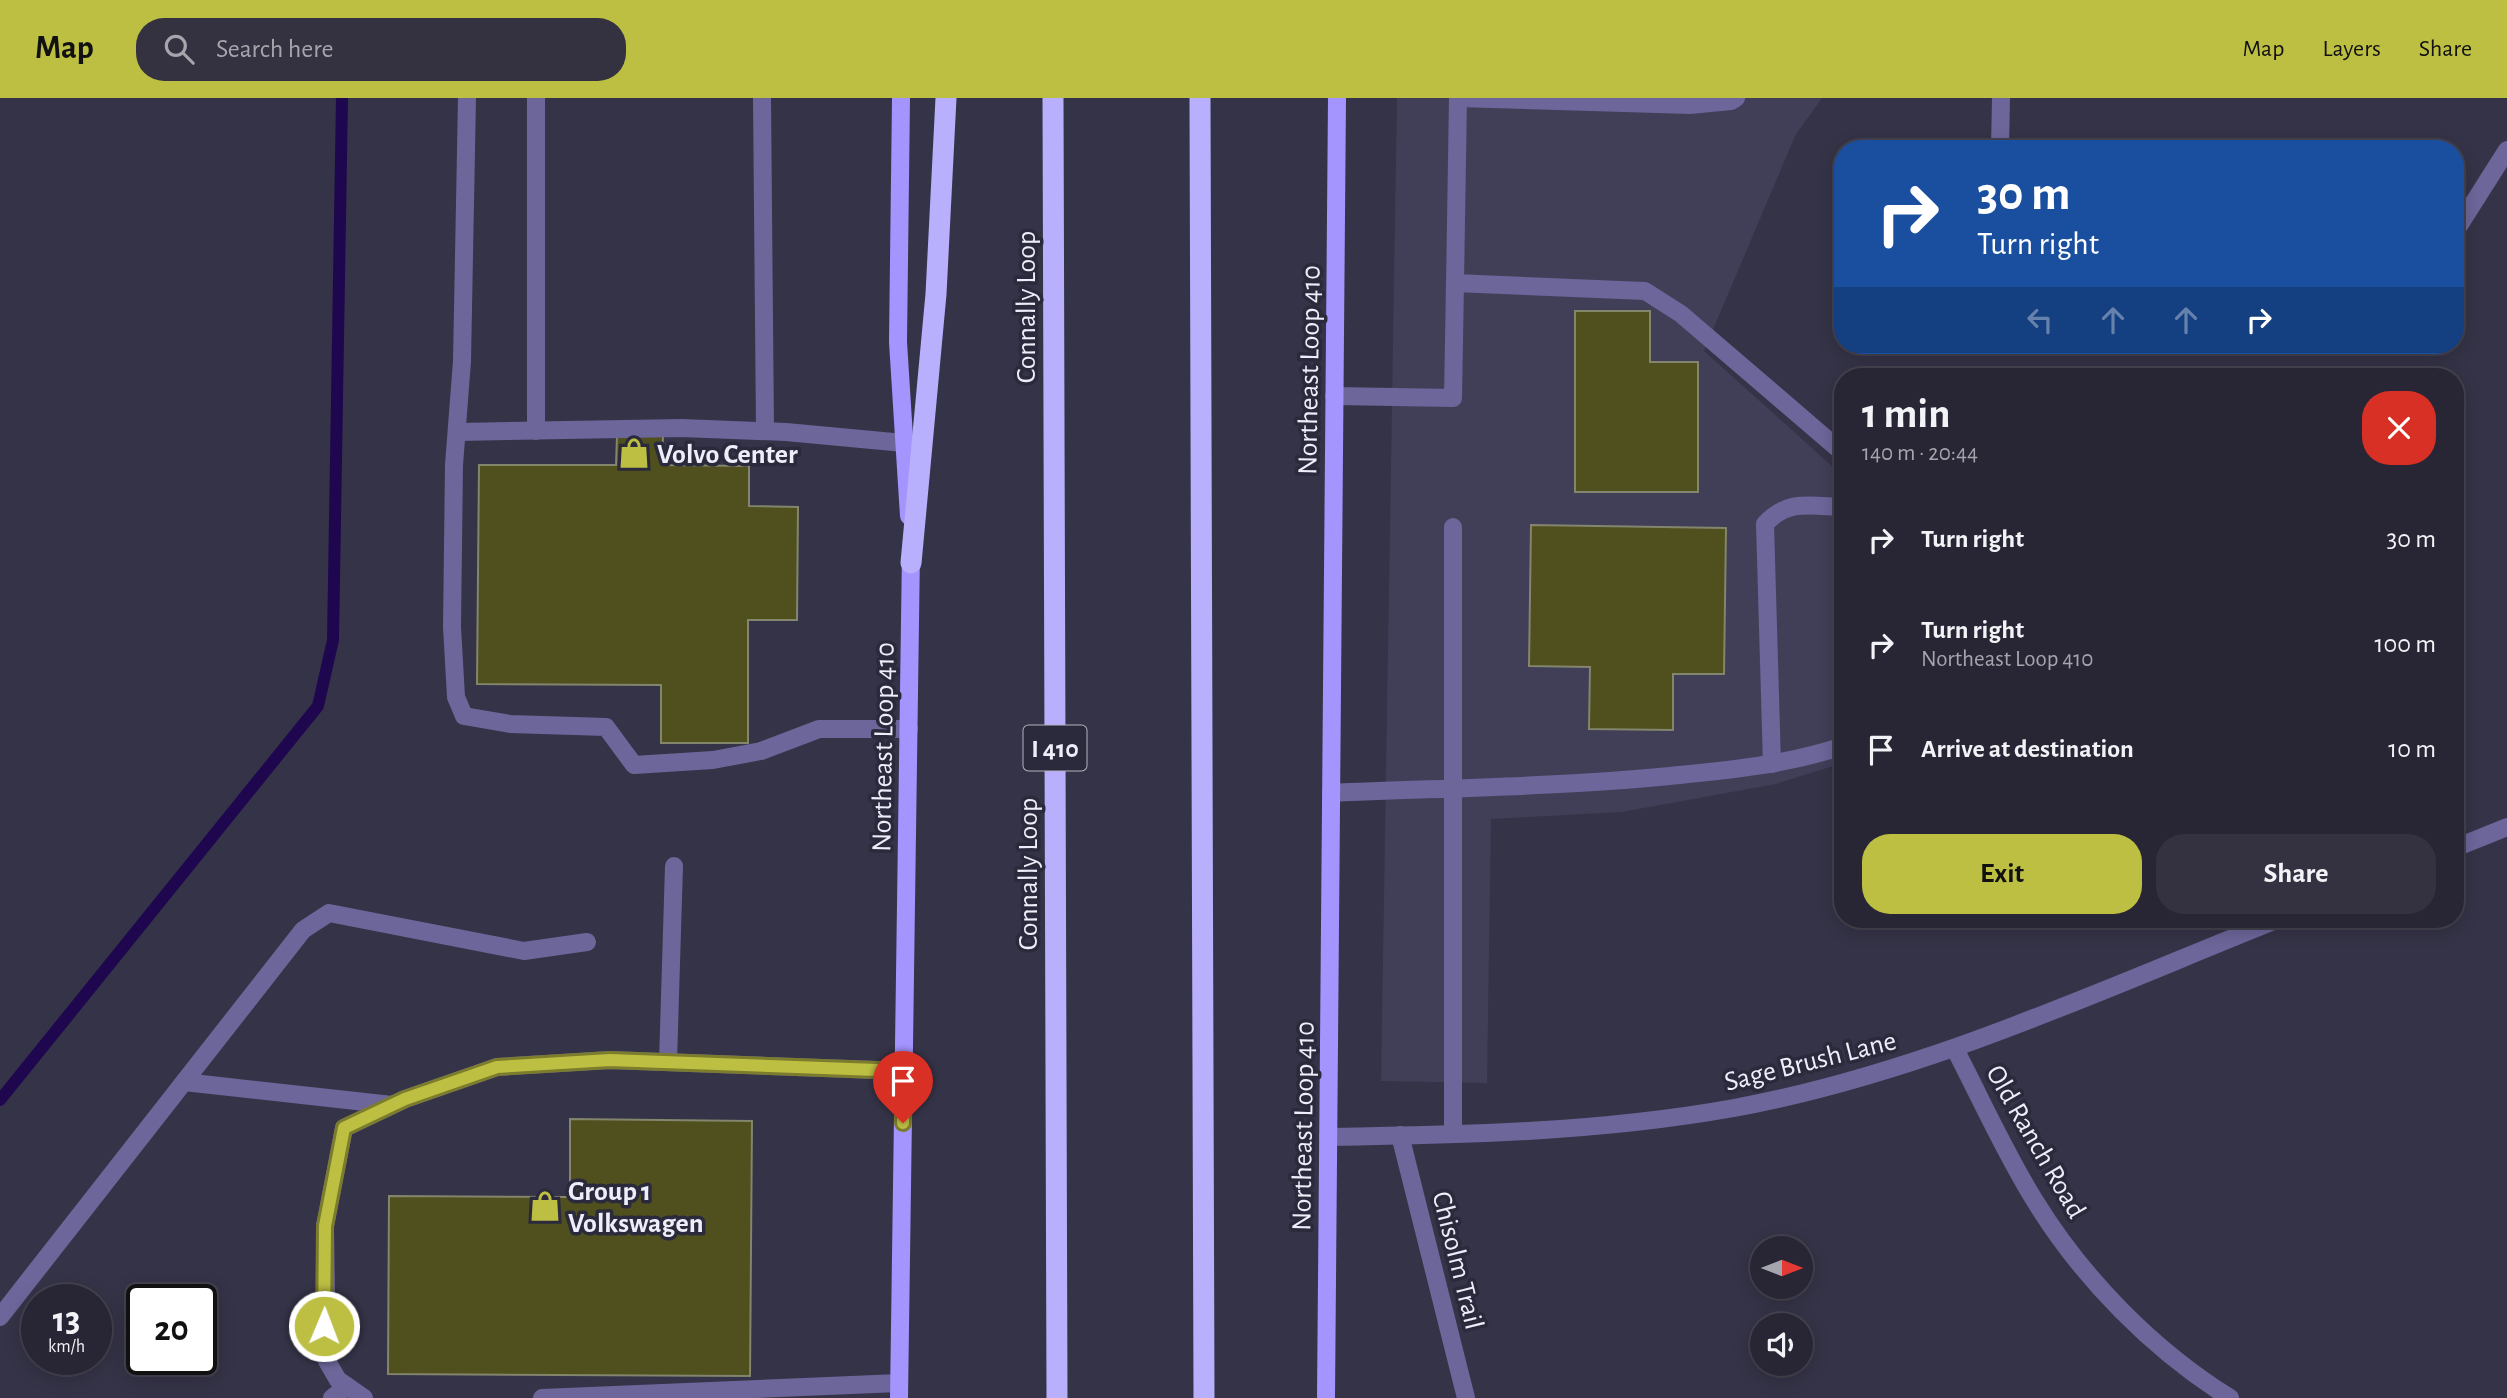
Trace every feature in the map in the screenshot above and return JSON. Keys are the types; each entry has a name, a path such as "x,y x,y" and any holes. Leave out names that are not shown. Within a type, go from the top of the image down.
{"highway":[{"path":"911,563 936,294 946,98"},
{"name":"Connally Loop","path":"1052,98 1057,1398"},
{"path":"1200,98 1204,1398"}],"main road":[{"name":"Northeast Loop 410","path":"899,1391 911,563 898,342 901,98"},
{"name":"Northeast Loop 410","path":"1326,1398 1337,98"}],"street":[{"path":"467,98 462,361 457,432 452,627 456,697 464,716 510,724 606,727 634,765 713,760 761,751 819,729 909,729"},
{"path":"536,98 536,431"},
{"path":"762,98 765,431"},
{"path":"1334,396 1453,398 1458,98 1690,105 1731,101 1736,98"},
{"path":"2000,140 2001,98"},
{"path":"2464,218 2507,150"},
{"path":"1455,283 1645,291 1681,314 1834,445"},
{"path":"457,432 664,428 765,431 904,443"},
{"path":"1772,764 1765,524 1778,510 1798,506 1834,506"},
{"path":"1453,527 1453,1134"},
{"path":"1331,793 1577,785 1772,764 1834,748"},
{"path":"2464,844 2507,827"},
{"path":"668,1062 674,866"},
{"path":"0,1317 303,930 329,913 524,950 587,942"},
{"name":"Sage Brush Lane","path":"1328,1137 1528,1132 1639,1122 1736,1107 1955,1049 2257,928"},
{"name":"Old Ranch Road","path":"1955,1049 2035,1201 2071,1253 2113,1301 2199,1378 2230,1398"},
{"path":"365,1398 338,1380 327,1360 325,1226 344,1128 392,1105 497,1067 610,1060 904,1071"},
{"path":"184,1082 392,1105"},
{"name":"Chisolm Trail","path":"1400,1135 1466,1398"},
{"path":"332,1398 347,1386"},
{"path":"542,1398 899,1391"}],"shaded area":[{"path":"1397,98 1822,98 1795,136 1704,351 1834,468 1834,766 1776,784 1622,812 1491,819 1487,1083 1381,1081"}],"building":[{"path":"1575,311 1650,311 1650,362 1698,362 1698,492 1575,492"},
{"path":"617,436 663,436 662,465 749,466 749,506 798,507 797,620 748,620 748,743 661,743 661,685 477,684 479,465 616,465"},
{"path":"1531,525 1726,528 1724,674 1673,674 1673,730 1589,729 1590,667 1529,666"},
{"path":"570,1119 752,1121 750,1376 388,1374 389,1196 570,1197"}],"waterway":[{"path":"0,1100 318,706 333,640 342,98"}],"place":[{"name":"Volvo Center","path":"634,453"},
{"name":"Group 1 Volkswagen","path":"545,1206"}],"route":[{"path":"324,1326 325,1226 344,1128 405,1099 497,1067 610,1060 904,1071 903,1123"}]}
